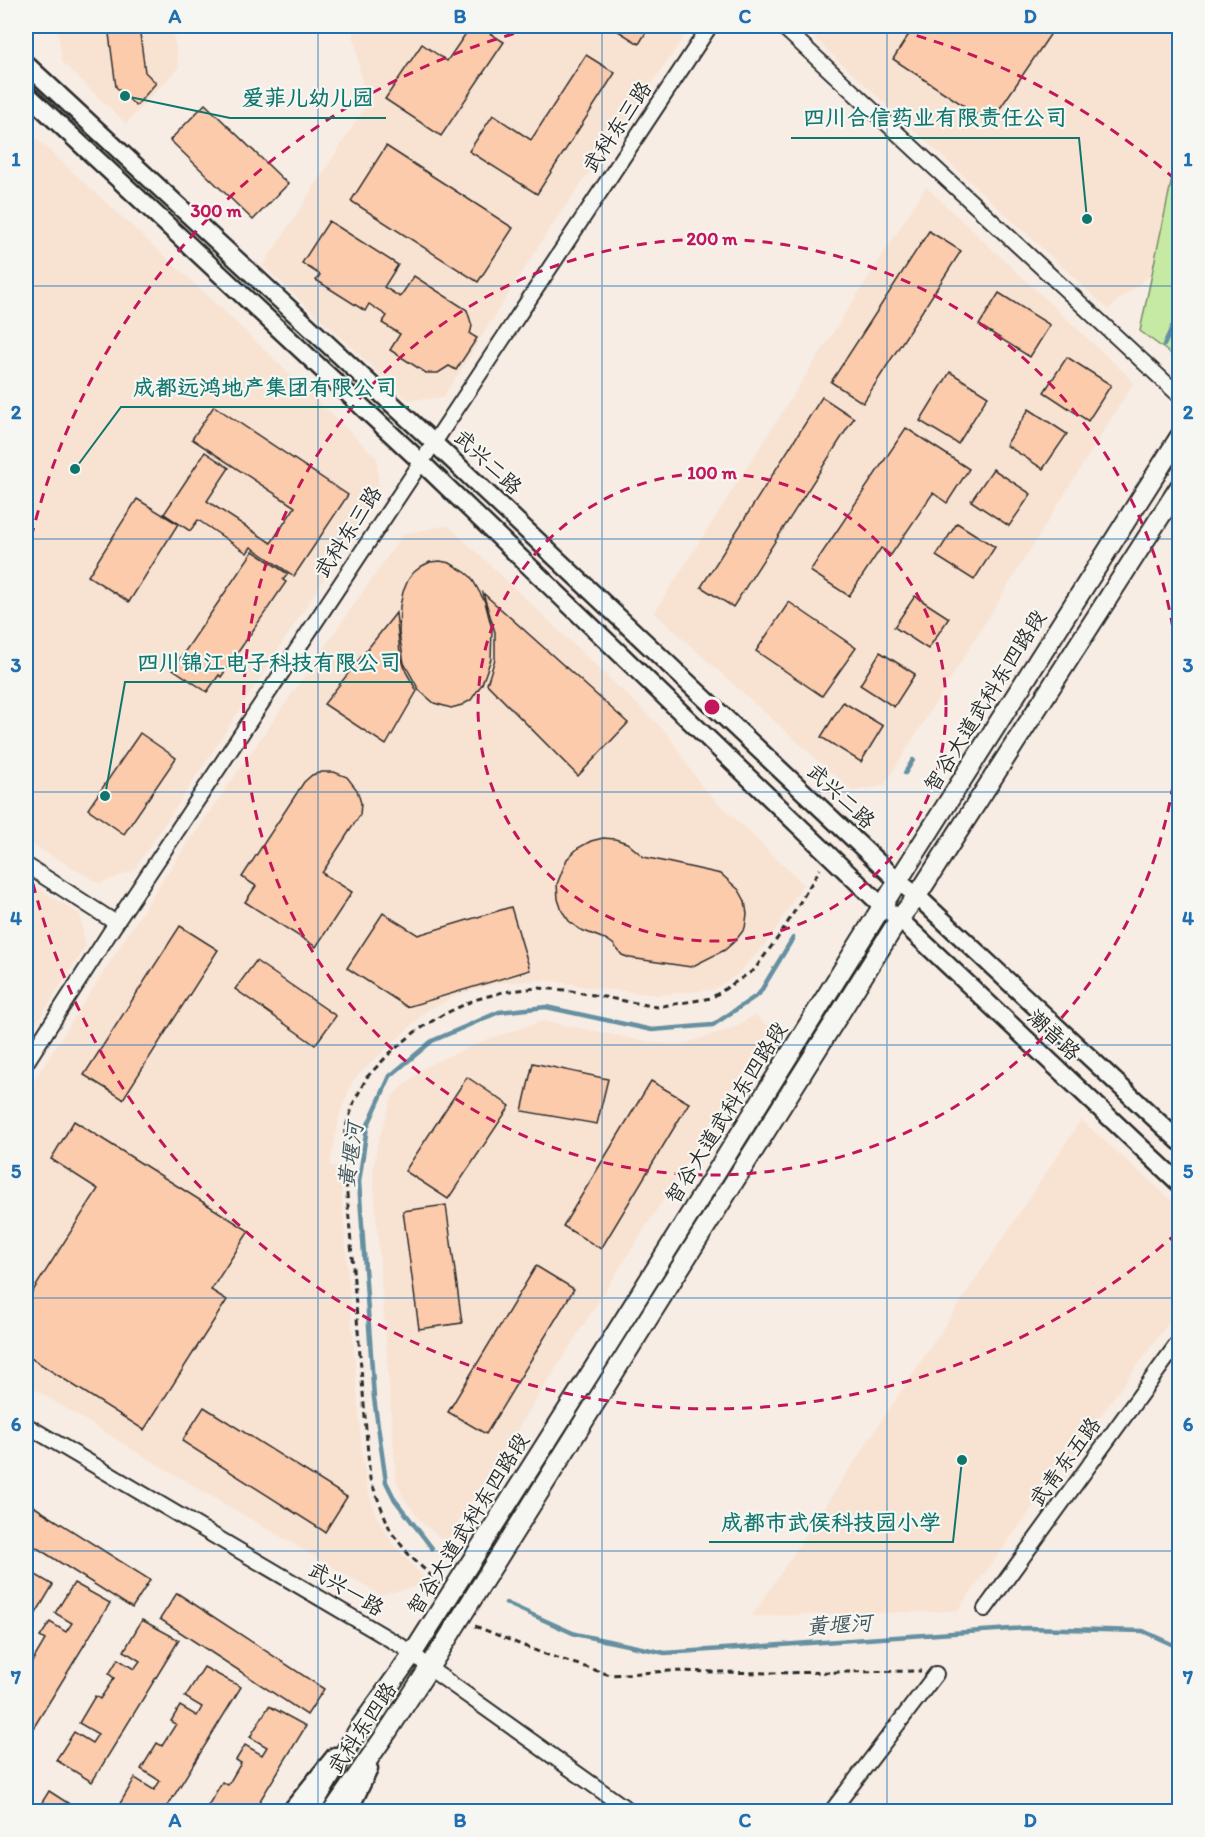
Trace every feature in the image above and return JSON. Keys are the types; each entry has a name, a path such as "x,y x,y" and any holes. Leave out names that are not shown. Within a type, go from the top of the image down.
{"main road":[{"name":"智谷大道武科东四路段","path":"309,1812 360,1727 413,1653 595,1366 898,880 1179,436"},
{"name":"智谷大道武科东四路段","path":"429,1668 899,919 917,896 1179,486"},
{"name":"武科东四路","path":"332,1812 429,1668"}],"street":[{"name":"武科东三路","path":"26,1063 433,442 710,26"},
{"path":"782,26 1179,396"},
{"name":"武兴二路","path":"26,64 917,896"},
{"name":"潮音路","path":"26,93 420,462 882,906 899,919 1179,1184"},
{"path":"26,865 116,923"},
{"name":"潮音路","path":"917,896 1179,1142"},
{"name":"武青东五路","path":"985,1609 1179,1340"},
{"name":"武兴一路","path":"26,1425 413,1653 429,1668 631,1812"},
{"path":"831,1812 936,1674"},
{"path":"290,1812 360,1727"},
{"path":"348,1812 388,1731"}],"path":[{"path":"450,1594 410,1556 391,1532 370,1479 344,1157 345,1130 354,1101 367,1077 390,1053 415,1032 442,1015 474,1000 503,992 537,988 566,990 657,1007 711,998 754,970 782,932 829,854"},
{"path":"459,1620 539,1652 610,1675 670,1671 767,1673 915,1670 936,1674"}],"shaded area":[{"path":"57,26 172,26 179,67 126,124 62,62"},
{"path":"352,26 692,26 550,228 443,398 408,400 263,266 366,106"},
{"path":"801,26 1179,26 1179,126 1175,164 1151,275 1108,309"},
{"path":"26,129 222,309 377,458 379,493 214,750 134,870 100,884 26,841"},
{"path":"926,187 1134,382 884,786 852,791 654,613"},
{"path":"448,525 667,733 702,787 803,884 770,939 737,975 713,990 656,995 543,980 499,983 462,993 427,1011 353,1080 340,1114 330,1166 340,1168 362,1454 367,1486 376,1515 393,1544 425,1579 418,1586 380,1595 153,1462 26,1384 26,1093 165,876 403,534"},
{"path":"26,881 80,914 86,946 26,1040"},
{"path":"754,1015 772,1028 446,1542 424,1525 404,1499 396,1479 373,1172 377,1144 393,1095 426,1066 488,1039 543,1021 650,1042 680,1045 733,1028"},
{"path":"1081,1120 1179,1207 1179,1309 957,1611 752,1616"}],"green space":[{"path":"1179,126 1180,356 1178,359 1140,331 1175,164"}],"building":[{"path":"108,26 139,26 145,72 156,83 136,106 116,87"},
{"path":"471,26 478,26 504,42 441,136 385,99 422,44 447,61"},
{"path":"610,26 650,26 639,44"},
{"path":"905,26 1056,26 990,123 893,59 911,31"},
{"path":"586,55 615,73 537,194 469,151 493,115 531,140"},
{"path":"205,104 288,184 253,220 170,140"},
{"path":"386,146 513,228 478,282 351,201"},
{"path":"329,221 398,265 384,287 400,297 414,276 467,310 472,326 470,334 477,338 456,370 449,366 438,373 426,373 390,350 400,334 382,323 387,316 369,304 365,311 316,280 320,275 302,263"},
{"path":"929,231 961,251 863,403 831,382"},
{"path":"999,293 1050,325 1030,357 979,325"},
{"path":"1067,357 1111,385 1088,421 1044,392"},
{"path":"950,372 988,396 958,444 920,421"},
{"path":"822,397 854,418 733,607 701,587"},
{"path":"214,406 348,495 294,576 251,547 247,553 198,520 190,531 164,514 205,452 229,468 207,501 271,543 295,507 192,439"},
{"path":"1029,409 1067,434 1043,469 1006,445"},
{"path":"906,428 969,469 947,503 933,493 891,555 881,548 849,596 810,571"},
{"path":"993,469 1031,494 1009,526 971,501"},
{"path":"137,499 178,524 129,602 88,576"},
{"path":"957,523 995,547 974,580 936,556"},
{"path":"253,551 288,574 283,580 286,582 221,677 219,675 207,692 173,669"},
{"path":"440,561 450,563 471,577 485,602 492,629 491,659 482,684 471,700 451,708 434,703 419,690 404,663 399,633 400,606 408,580 422,566"},
{"path":"483,593 628,723 578,776 487,684 495,659 495,632"},
{"path":"915,596 949,618 928,649 894,627"},
{"path":"789,602 856,648 822,696 756,651"},
{"path":"396,613 400,653 406,672 417,691 386,745 324,704"},
{"path":"880,652 915,674 894,707 860,685"},
{"path":"843,702 883,726 861,762 821,737"},
{"path":"140,733 176,758 124,834 88,809"},
{"path":"334,772 347,777 357,790 361,803 360,815 322,873 352,892 316,947 245,902 256,886 242,877 304,782 312,775"},
{"path":"603,838 627,843 644,857 721,874 739,890 745,901 747,914 745,928 725,950 691,967 630,958 622,955 607,940 579,929 562,911 557,884 567,859 578,848"},
{"path":"511,907 530,970 407,1007 347,968 383,913 418,935"},
{"path":"180,926 218,950 123,1099 84,1075"},
{"path":"256,961 336,1016 315,1045 235,989"},
{"path":"533,1063 608,1079 597,1124 522,1111"},
{"path":"467,1077 510,1106 448,1199 405,1171"},
{"path":"651,1081 689,1103 601,1249 563,1226"},
{"path":"74,1121 249,1231 211,1290 227,1300 144,1430 26,1355 26,1290 31,1294 98,1189 51,1159"},
{"path":"446,1205 462,1323 419,1329 403,1211"},
{"path":"536,1266 574,1289 486,1434 448,1412"},
{"path":"204,1407 347,1497 325,1532 182,1441"},
{"path":"33,1506 150,1580 132,1608 26,1541 26,1517"},
{"path":"26,1571 53,1585 26,1630"},
{"path":"74,1583 110,1603 26,1740 26,1703 29,1697 26,1694 26,1661 27,1659 32,1662 45,1640 40,1637 50,1622 66,1632 72,1623 55,1613"},
{"path":"177,1593 324,1689 307,1715 160,1619"},
{"path":"142,1620 179,1640 92,1782 56,1760 74,1732 92,1743 98,1734 79,1723 95,1696 100,1699 114,1678 109,1674 118,1659 134,1669 140,1661 124,1651"},
{"path":"204,1667 241,1687 164,1812 126,1812 118,1807 135,1778 154,1790 160,1781 141,1769 157,1743 162,1746 176,1724 171,1721 180,1706 197,1716 202,1707 185,1697"},
{"path":"269,1706 306,1726 253,1812 211,1812 206,1809 222,1782 228,1785 241,1763 236,1760 245,1745 262,1755 267,1747 250,1737"},
{"path":"49,1791 74,1807 71,1812 36,1812"}],"waterway":[{"name":"黄堰河","path":"1164,345 1180,310"},
{"name":"黄堰河","path":"905,773 913,760"},
{"name":"黄堰河","path":"432,1548 395,1500 386,1482 374,1398 359,1182 367,1127 390,1076 432,1041 499,1012 546,1007 652,1030 713,1025 759,994 793,938"},
{"name":"黄堰河","path":"506,1603 575,1634 665,1653 1026,1628 1143,1631 1180,1648"}],"place":[{"name":"爱菲儿幼儿园","path":"125,96"},
{"name":"四川合信药业有限责任公司","path":"1087,219"},
{"name":"成都远鸿地产集团有限公司","path":"75,469"},
{"name":"四川锦江电子科技有限公司","path":"105,796"},
{"name":"成都市武侯科技园小学","path":"962,1460"}]}
